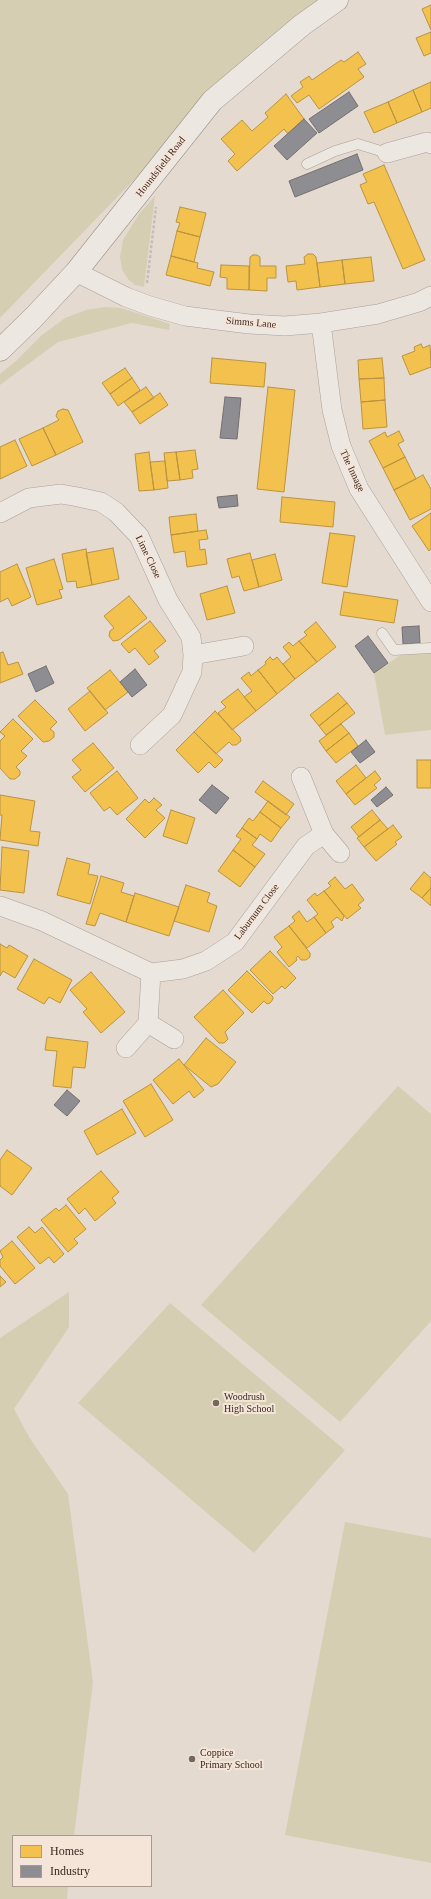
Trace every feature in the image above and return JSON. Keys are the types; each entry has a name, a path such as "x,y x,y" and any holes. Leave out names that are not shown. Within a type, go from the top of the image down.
{"street":[{"name":"Houndsfield Road","path":"0,350 33,318 76,272 212,101 302,26 337,0"},
{"path":"388,153 427,142 431,144"},
{"name":"Simms Lane","path":"76,272 126,297 144,304 185,316 249,324 285,326 321,323 378,314 419,302 431,296"},
{"name":"The Innage","path":"321,323 332,410 341,446 359,489 431,602"},
{"name":"Lime Close","path":"0,513 29,498 61,494 102,502 116,512 139,536 168,600 191,637 193,654 192,672 172,715 140,745"},
{"path":"193,654 244,646"},
{"path":"301,777 324,834 340,853"},
{"name":"Laburnum Close","path":"151,973 183,969 206,961 236,942 306,846 324,834"},
{"path":"0,906 42,921 151,973 148,1023 126,1048"},
{"path":"148,1023 174,1039"}],"lane":[{"path":"307,164 335,151 358,144 388,153"},
{"path":"382,633 394,650 431,648"}],"path":[{"path":"144,304 157,205"}],"shaded area":[{"path":"0,0 324,0 159,154 0,318"},
{"path":"155,196 144,287 135,285 128,279 122,270 120,257 123,240 139,214"},
{"path":"105,307 121,308 170,324 169,330 132,323 58,342 0,385 0,374 16,361 42,335 65,318 86,310"},
{"path":"431,651 431,730 385,735 374,673 402,654"},
{"path":"398,1086 431,1114 431,1321 340,1422 201,1305"},
{"path":"69,1292 69,1327 14,1409 29,1437 68,1494 93,1682 74,1835 12,1835 12,1887 68,1887 67,1899 0,1899 0,1338"},
{"path":"170,1303 345,1450 254,1553 78,1403"},
{"path":"345,1522 431,1538 431,1863 285,1835"}],"building: Homes":[{"path":"431,5 431,30 422,9"},
{"path":"431,32 431,53 424,56 416,38"},
{"path":"358,52 366,64 358,69 364,77 319,109 309,95 297,103 291,96 303,87 300,82 309,76 312,80 341,60 344,62"},
{"path":"431,82 431,108 422,112 413,90"},
{"path":"413,90 422,112 397,123 388,102"},
{"path":"286,94 304,119 288,134 284,129 237,171 228,161 235,154 221,139 242,120 252,131 268,117 265,113"},
{"path":"388,102 397,123 374,133 364,112"},
{"path":"384,165 425,260 403,269 374,202 368,204 360,185 367,182 363,174"},
{"path":"180,207 206,213 200,237 177,231 180,223 176,222"},
{"path":"177,231 200,237 194,262 171,256"},
{"path":"308,254 313,254 316,257 320,287 297,290 296,281 288,282 286,266 305,264 304,257"},
{"path":"253,255 260,257 260,266 276,266 276,278 267,278 267,291 249,290 250,257"},
{"path":"171,256 198,263 197,268 214,272 210,286 166,275"},
{"path":"371,257 374,281 345,284 342,260"},
{"path":"342,260 345,284 320,287 317,263"},
{"path":"221,265 249,266 249,290 227,289 227,278 220,277"},
{"path":"421,344 423,348 430,345 431,367 410,375 402,356 415,351 414,347"},
{"path":"212,358 266,363 264,387 210,383"},
{"path":"382,358 384,378 359,379 358,360"},
{"path":"125,368 132,378 110,394 102,383"},
{"path":"132,378 140,390 118,406 110,394"},
{"path":"384,378 385,400 361,402 359,379"},
{"path":"146,387 154,398 132,412 124,402"},
{"path":"268,387 295,390 284,492 257,489"},
{"path":"160,393 168,405 140,424 132,412"},
{"path":"385,400 387,427 363,429 361,402"},
{"path":"63,409 68,410 83,442 56,455 43,428 59,420 56,416 58,411"},
{"path":"43,428 56,455 32,466 19,439"},
{"path":"399,431 404,441 398,444 405,457 383,468 369,441 385,432 387,437"},
{"path":"15,440 27,466 0,479 0,447"},
{"path":"195,450 198,469 192,470 193,478 180,480 176,452"},
{"path":"149,452 154,490 139,491 135,454"},
{"path":"176,452 180,480 167,481 164,453"},
{"path":"405,457 416,479 394,490 383,468"},
{"path":"165,461 168,488 154,490 150,462"},
{"path":"423,475 431,489 431,509 410,520 394,490"},
{"path":"282,497 335,502 333,527 280,522"},
{"path":"431,513 431,549 429,551 412,526"},
{"path":"196,514 198,531 171,535 169,517"},
{"path":"206,530 208,539 199,540 200,550 205,549 207,564 187,567 185,551 174,553 171,535"},
{"path":"330,533 355,536 347,587 322,583"},
{"path":"113,548 119,579 92,585 86,553"},
{"path":"86,549 92,585 77,588 76,581 67,582 62,554"},
{"path":"250,553 259,587 244,591 239,576 232,578 227,559"},
{"path":"275,554 282,580 259,587 252,560"},
{"path":"54,559 63,589 59,590 62,598 37,605 26,568"},
{"path":"17,564 31,597 12,606 8,598 0,602 0,572"},
{"path":"227,586 235,613 207,620 200,594"},
{"path":"344,592 398,600 394,623 340,615"},
{"path":"129,596 147,618 119,640 113,641 109,636 110,631 114,628 104,616"},
{"path":"150,621 166,641 154,651 159,657 149,665 135,648 129,653 121,644"},
{"path":"316,622 336,647 317,662 299,641 307,635 304,632"},
{"path":"299,641 317,662 295,679 283,664 291,657 283,647 289,642 293,646"},
{"path":"3,652 8,665 18,662 23,674 0,683 0,653"},
{"path":"270,657 273,660 277,657 295,679 277,694 258,670 266,664 265,662"},
{"path":"110,670 128,692 105,710 87,688"},
{"path":"258,670 277,694 256,711 244,697 252,691 241,678 249,672 251,676"},
{"path":"238,689 256,711 232,730 218,713 226,707 221,702"},
{"path":"90,691 108,713 85,731 68,709"},
{"path":"338,693 347,703 319,726 310,715"},
{"path":"35,700 57,722 50,729 54,732 54,737 49,741 43,742 18,716"},
{"path":"347,703 355,713 326,735 319,726"},
{"path":"215,711 240,737 241,741 236,745 232,745 229,742 216,754 194,732"},
{"path":"13,719 33,739 21,751 27,756 16,767 20,771 20,775 15,779 10,779 0,768 0,741 5,736 0,732"},
{"path":"341,724 349,733 326,751 319,741"},
{"path":"194,732 223,760 215,768 209,762 198,773 176,750"},
{"path":"349,733 358,746 336,763 326,751"},
{"path":"93,743 114,768 85,792 72,777 81,770 72,760"},
{"path":"417,760 431,760 431,788 417,788"},
{"path":"356,765 366,778 346,794 336,781"},
{"path":"117,771 138,798 117,815 110,807 104,811 90,793"},
{"path":"375,771 381,779 374,785 377,788 355,805 346,794"},
{"path":"263,781 294,804 286,815 255,792"},
{"path":"0,795 35,801 30,831 40,832 38,846 0,840 2,815 0,815"},
{"path":"154,798 162,805 156,810 165,818 145,838 126,819 145,799 149,803"},
{"path":"268,801 290,817 281,828 260,812"},
{"path":"171,810 195,818 187,844 163,836"},
{"path":"372,810 380,820 359,837 351,827"},
{"path":"260,812 281,828 271,842 260,834 257,839 242,828 249,818 253,821"},
{"path":"380,820 388,829 364,847 357,838"},
{"path":"393,825 402,837 395,842 397,844 376,861 364,847"},
{"path":"242,828 257,839 252,845 265,854 255,867 233,850 241,839 236,836"},
{"path":"2,847 29,851 24,893 0,890"},
{"path":"233,850 255,867 240,887 218,871"},
{"path":"67,858 90,864 88,874 98,876 90,904 57,895"},
{"path":"424,872 431,878 431,888 422,898 410,889"},
{"path":"101,876 124,883 121,892 134,896 126,922 100,913 95,926 86,924"},
{"path":"335,877 345,889 352,884 364,900 358,905 361,908 347,919 324,891 331,886 328,883"},
{"path":"186,885 210,893 207,902 217,906 209,932 174,921"},
{"path":"431,888 431,906 422,898"},
{"path":"324,891 344,916 342,921 337,917 331,922 334,927 326,933 314,917 318,914 307,900 315,893 317,896"},
{"path":"135,893 179,907 169,936 126,922"},
{"path":"299,911 307,922 314,917 326,933 307,948 289,926 295,921 292,917"},
{"path":"289,926 310,953 310,957 306,960 301,960 298,956 296,958 297,960 289,967 277,952 282,947 274,937"},
{"path":"0,944 7,948 9,945 28,956 15,978 3,971 0,976"},
{"path":"270,951 296,978 285,989 282,986 273,994 250,970"},
{"path":"34,959 72,980 60,1003 49,997 44,1004 17,989"},
{"path":"247,971 273,997 270,1003 267,1004 264,1001 252,1013 228,990"},
{"path":"91,972 125,1012 101,1033 83,1012 87,1009 70,990"},
{"path":"223,990 244,1013 225,1032 228,1039 224,1043 219,1043 194,1017"},
{"path":"47,1037 88,1042 85,1068 73,1067 71,1088 53,1086 57,1051 45,1050"},
{"path":"206,1038 236,1062 218,1084 211,1087 184,1065"},
{"path":"179,1059 204,1090 194,1098 189,1091 173,1104 153,1080"},
{"path":"151,1084 173,1120 145,1137 123,1101"},
{"path":"122,1109 136,1133 97,1155 84,1131"},
{"path":"7,1150 32,1168 12,1195 0,1186 0,1160"},
{"path":"101,1171 119,1192 112,1198 116,1203 95,1221 85,1208 79,1214 67,1199"},
{"path":"66,1205 86,1229 74,1239 78,1243 68,1252 41,1220 56,1208 59,1211"},
{"path":"29,1227 35,1233 42,1227 64,1254 54,1263 49,1257 40,1264 17,1237"},
{"path":"12,1241 35,1268 15,1284 0,1266 0,1260 3,1257 0,1251"},
{"path":"0,1276 6,1282 0,1287"}],"building: Industry":[{"path":"349,92 358,106 319,133 309,119"},
{"path":"304,119 317,133 287,160 274,146"},
{"path":"357,154 363,170 295,197 289,181"},
{"path":"225,397 241,398 237,439 220,438"},
{"path":"237,495 238,506 219,508 217,497"},
{"path":"419,626 420,643 403,644 402,627"},
{"path":"368,636 388,663 374,673 355,646"},
{"path":"46,666 54,683 36,692 28,674"},
{"path":"135,669 147,685 132,697 120,682"},
{"path":"366,740 375,752 360,763 351,752"},
{"path":"212,785 229,798 216,814 199,800"},
{"path":"386,787 393,795 377,807 371,800"},
{"path":"67,1090 80,1101 67,1116 54,1105"}],"place":[{"name":"Woodrush High School","path":"216,1403"},
{"name":"Coppice Primary School","path":"192,1759"}]}
